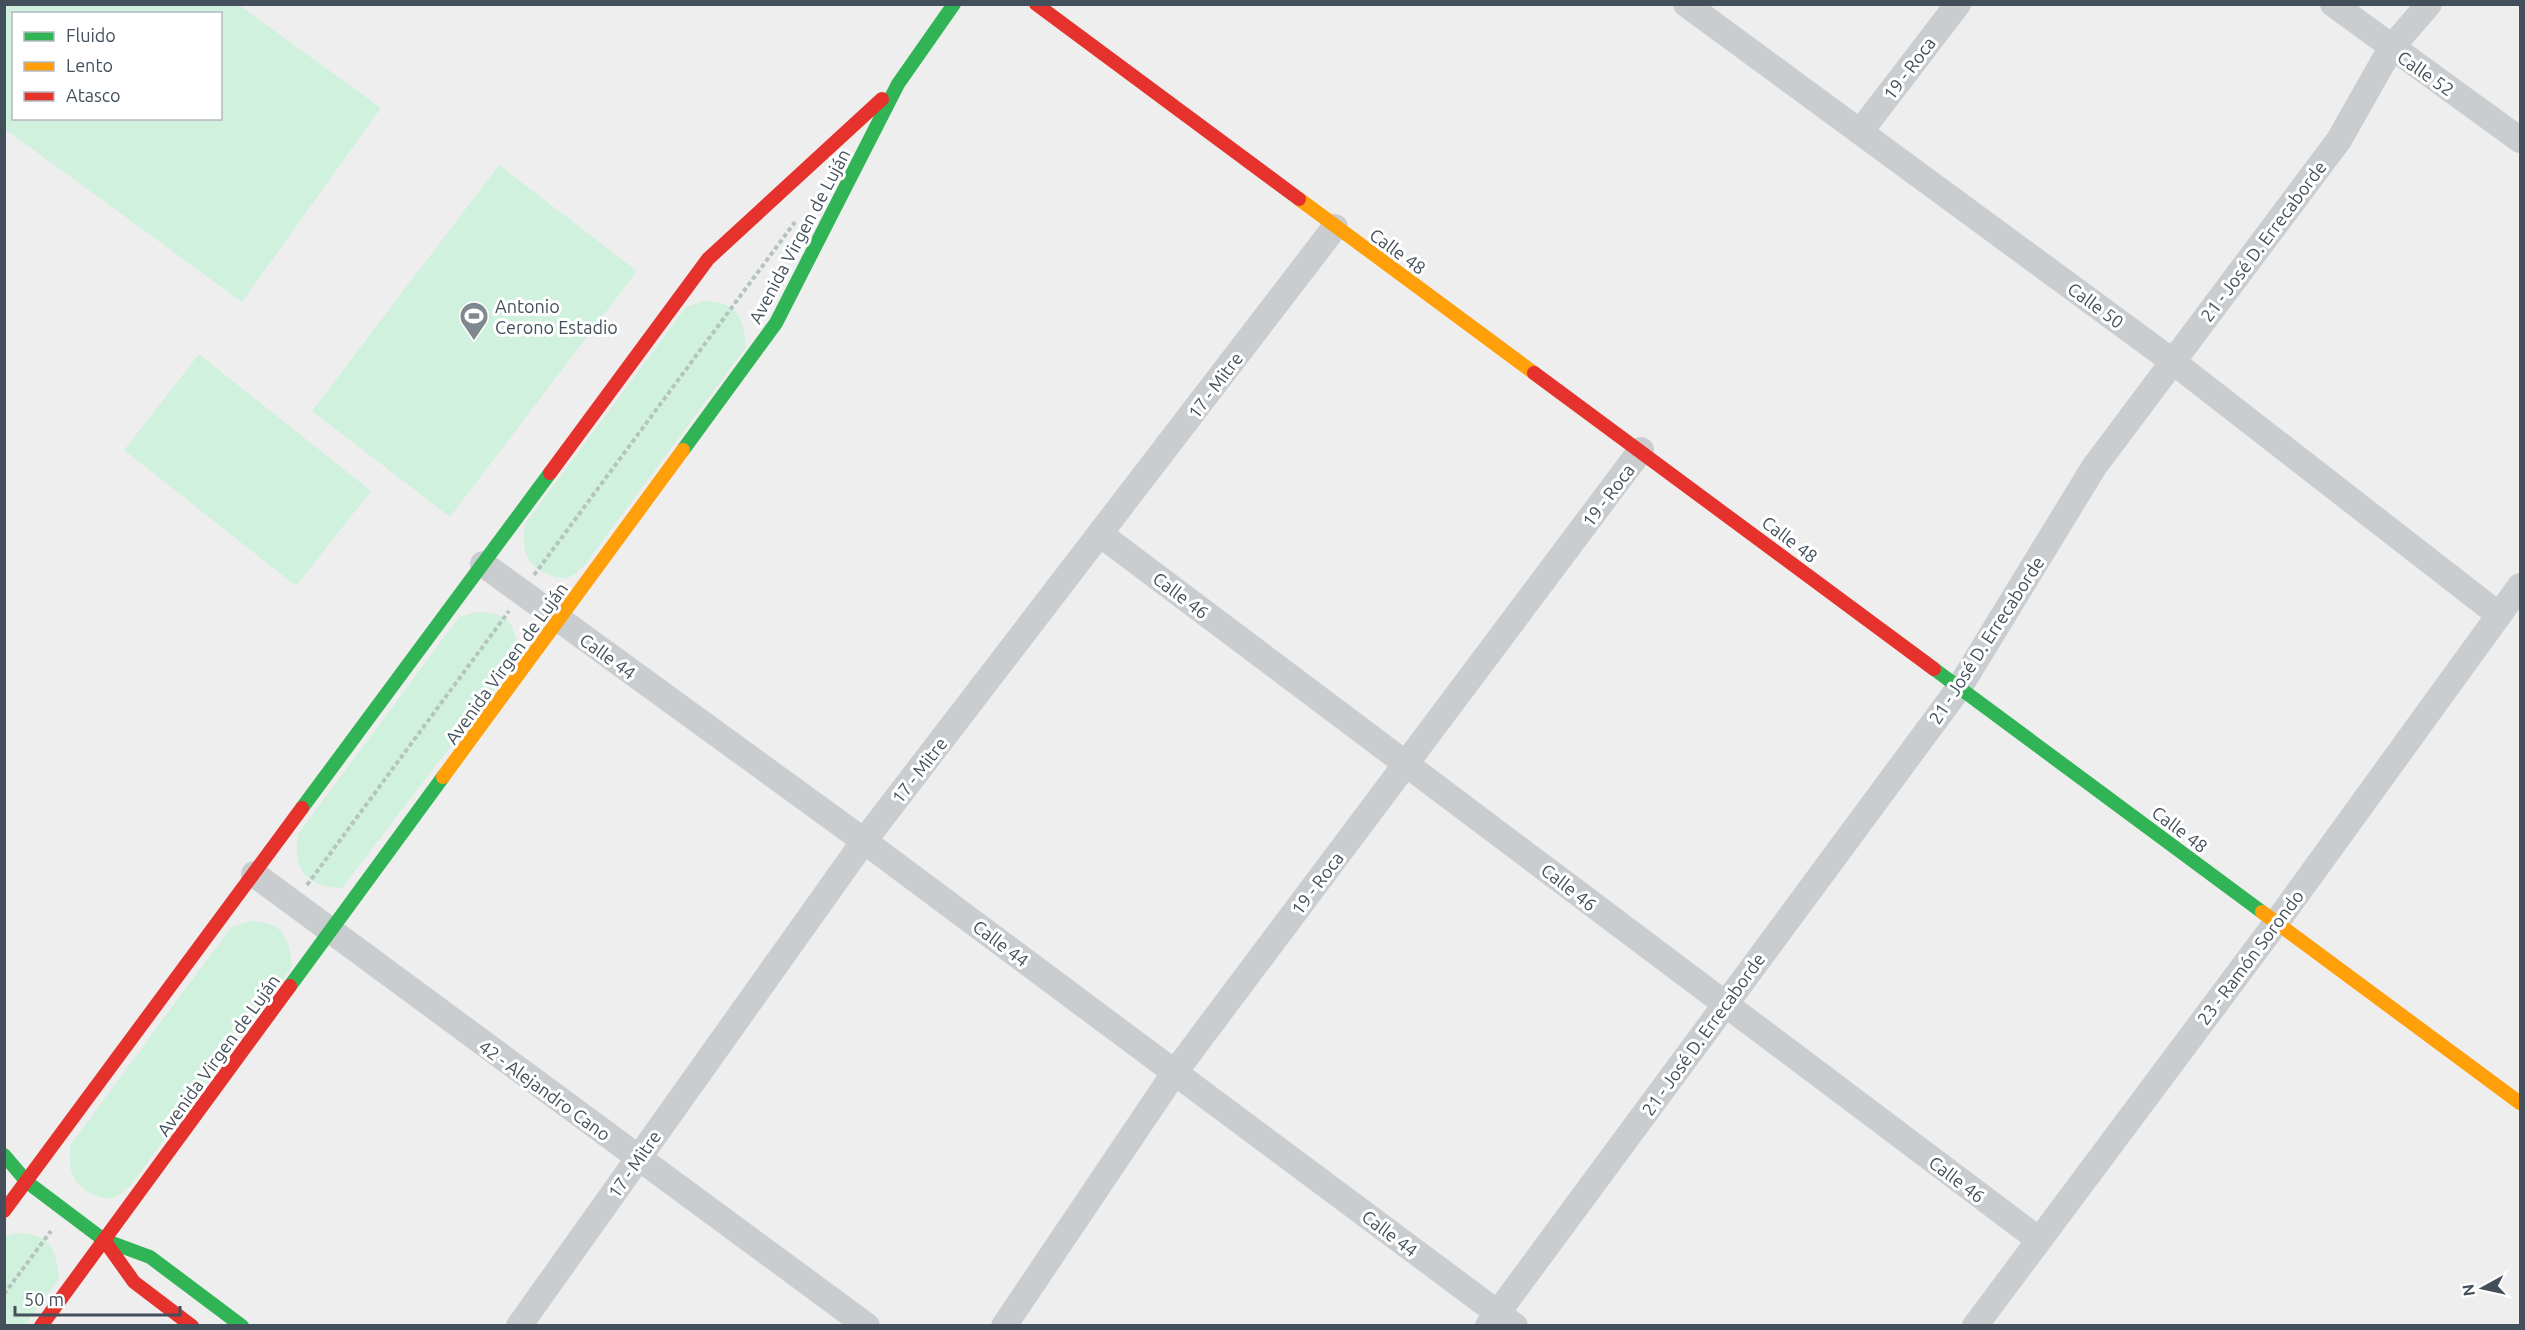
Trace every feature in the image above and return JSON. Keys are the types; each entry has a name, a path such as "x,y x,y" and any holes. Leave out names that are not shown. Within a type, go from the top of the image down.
{"street":[{"name":"Avenida Virgen de Luján","path":"41,1326 332,932 776,323 898,84 954,4"},
{"name":"Calle 48","path":"1036,4 2520,1103"},
{"name":"Calle 50","path":"1686,4 2172,361 2499,615"},
{"name":"19 - Roca","path":"1860,132 1958,4"},
{"name":"Calle 52","path":"2333,4 2520,140"},
{"name":"21 - José D. Errecaborde","path":"1500,1321 1724,1005 1959,688 2094,467 2339,140 2391,48 2429,4"},
{"name":"Avenida Virgen de Luján","path":"4,1211 708,259 898,84"},
{"name":"17 - Mitre","path":"519,1326 864,841 1335,227"},
{"name":"19 - Roca","path":"1004,1326 1175,1072 1641,450"},
{"name":"Calle 46","path":"1100,534 1407,762 1724,1005 2038,1239"},
{"name":"Calle 44","path":"483,564 864,841 1175,1072 1500,1321"},
{"name":"23 - Ramón Sorondo","path":"1975,1326 2276,922 2520,586"},
{"name":"42 - Alejandro Cano","path":"254,874 867,1326"},
{"path":"4,1155 27,1182 104,1240 150,1257 242,1326"},
{"path":"4,1174 27,1182"},
{"path":"104,1240 134,1282 192,1326"}],"path":[{"path":"294,904 798,218"},
{"path":"4,1294 66,1211"}],"green space":[{"path":"5,4 239,5 381,108 242,302 5,129"},
{"name":"Antonio Cerono Estadio","path":"499,165 637,271 450,517 312,411"},
{"path":"704,301 724,304 737,313 743,327 746,347 584,566 568,578 556,577 541,571 526,555 525,524 686,307"},
{"path":"199,354 371,491 296,586 124,450"},
{"path":"477,612 497,615 510,623 516,637 519,657 342,888 330,887 311,880 304,874 297,857 298,834 459,617"},
{"path":"250,921 270,924 283,933 289,947 292,967 130,1186 114,1198 99,1197 87,1191 72,1175 71,1144 231,927"},
{"path":"17,1233 37,1236 50,1245 56,1259 59,1279 25,1325 5,1325 4,1237"}],"traffic: fast":[{"path":"683,450 776,323 898,84 954,4"},
{"path":"302,808 550,473"},
{"path":"1934,669 2262,912"},
{"path":"290,986 443,777"},
{"path":"4,1155 27,1182 104,1240 150,1257 242,1326"}],"traffic: slow":[{"path":"1299,199 1534,373"},
{"path":"443,777 683,450"},
{"path":"2262,912 2520,1103"}],"traffic: jam":[{"path":"1036,4 1299,199"},
{"path":"550,473 708,259 882,99"},
{"path":"1534,373 1934,669"},
{"path":"4,1211 302,808"},
{"path":"41,1326 290,986"},
{"path":"104,1240 134,1282 192,1326"}],"place":[{"name":"Antonio Cerono Estadio","path":"474,342"}]}
